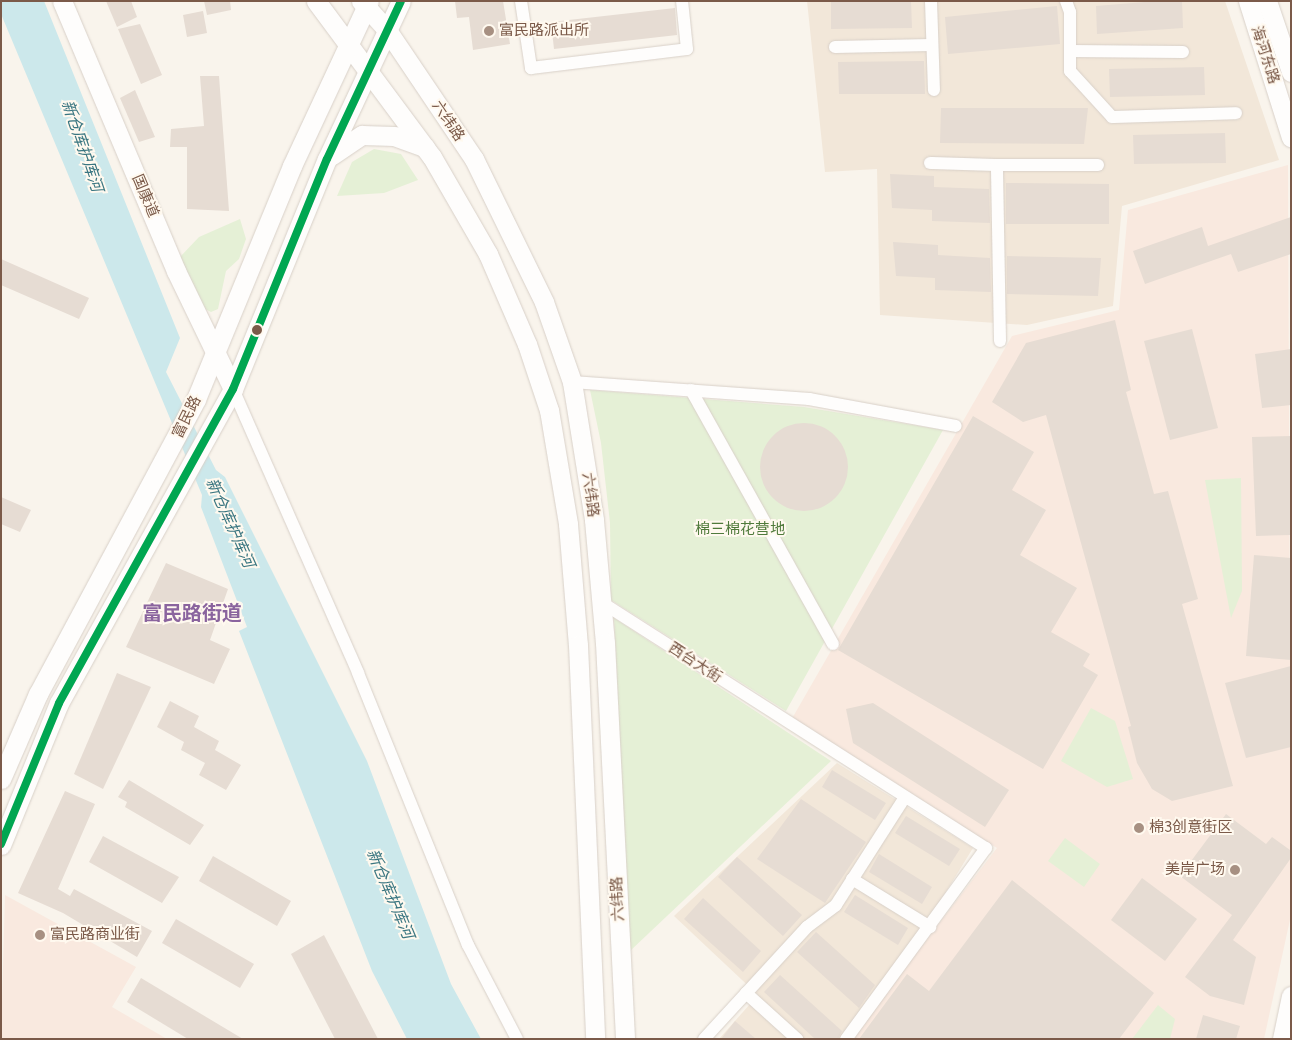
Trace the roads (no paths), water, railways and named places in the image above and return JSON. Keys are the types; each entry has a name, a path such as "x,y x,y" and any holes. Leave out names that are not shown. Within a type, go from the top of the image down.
{"main road":[{"name":"国康道","path":"62,1 232,389"},
{"path":"316,1 348,43"},
{"name":"富民路","path":"1,845 59,703 178,494 232,389 327,159 401,1"},
{"name":"海河东路","path":"1248,1 1291,137"},
{"name":"海河东路","path":"1267,1 1291,72"},
{"name":"富民路","path":"1,780 38,694 161,472 196,399 216,355 292,166 366,3"},
{"name":"六纬路","path":"366,3 387,30 474,160 509,224 544,302 572,382 594,520 601,602 625,1039"},
{"name":"六纬路","path":"348,43 370,69 425,147 488,254 527,344 549,410 568,524 578,645 595,1039"},
{"path":"327,159 362,135 394,136 425,147"},
{"path":"1282,1039 1291,996"}],"street":[{"path":"521,1 531,68 688,49 682,1"},
{"path":"931,1 934,90"},
{"path":"1066,1 1070,12 1070,71 1112,117 1236,113"},
{"path":"835,47 931,45"},
{"path":"1070,51 1183,52"},
{"path":"930,163 1098,165"},
{"path":"996,165 1000,341"},
{"path":"572,382 809,399 956,426"},
{"path":"232,389 358,673 468,945 517,1039"},
{"path":"691,390 833,644"},
{"name":"西台大街","path":"601,602 788,724 986,848 930,928"},
{"path":"704,1039 807,927 836,905 905,797"},
{"path":"846,1039 930,928 852,879"},
{"path":"746,993 796,1039"}],"water":[{"name":"新仓库护库河","path":"1,1 44,1 180,338 166,372 216,470 225,477 367,761 451,984 481,1039 407,1039 372,971 239,631 247,627 201,507 202,495 1,14"}],"place":[{"name":"富民路派出所","path":"489,31"},
{"name":"棉3创意街区","path":"1139,828"},
{"name":"美岸广场","path":"1235,870"},
{"name":"富民路商业街","path":"40,935"}],"district":[{"name":"富民路街道","path":"192,613"}],"park label":[{"name":"棉三棉花营地","path":"740,530"}]}
